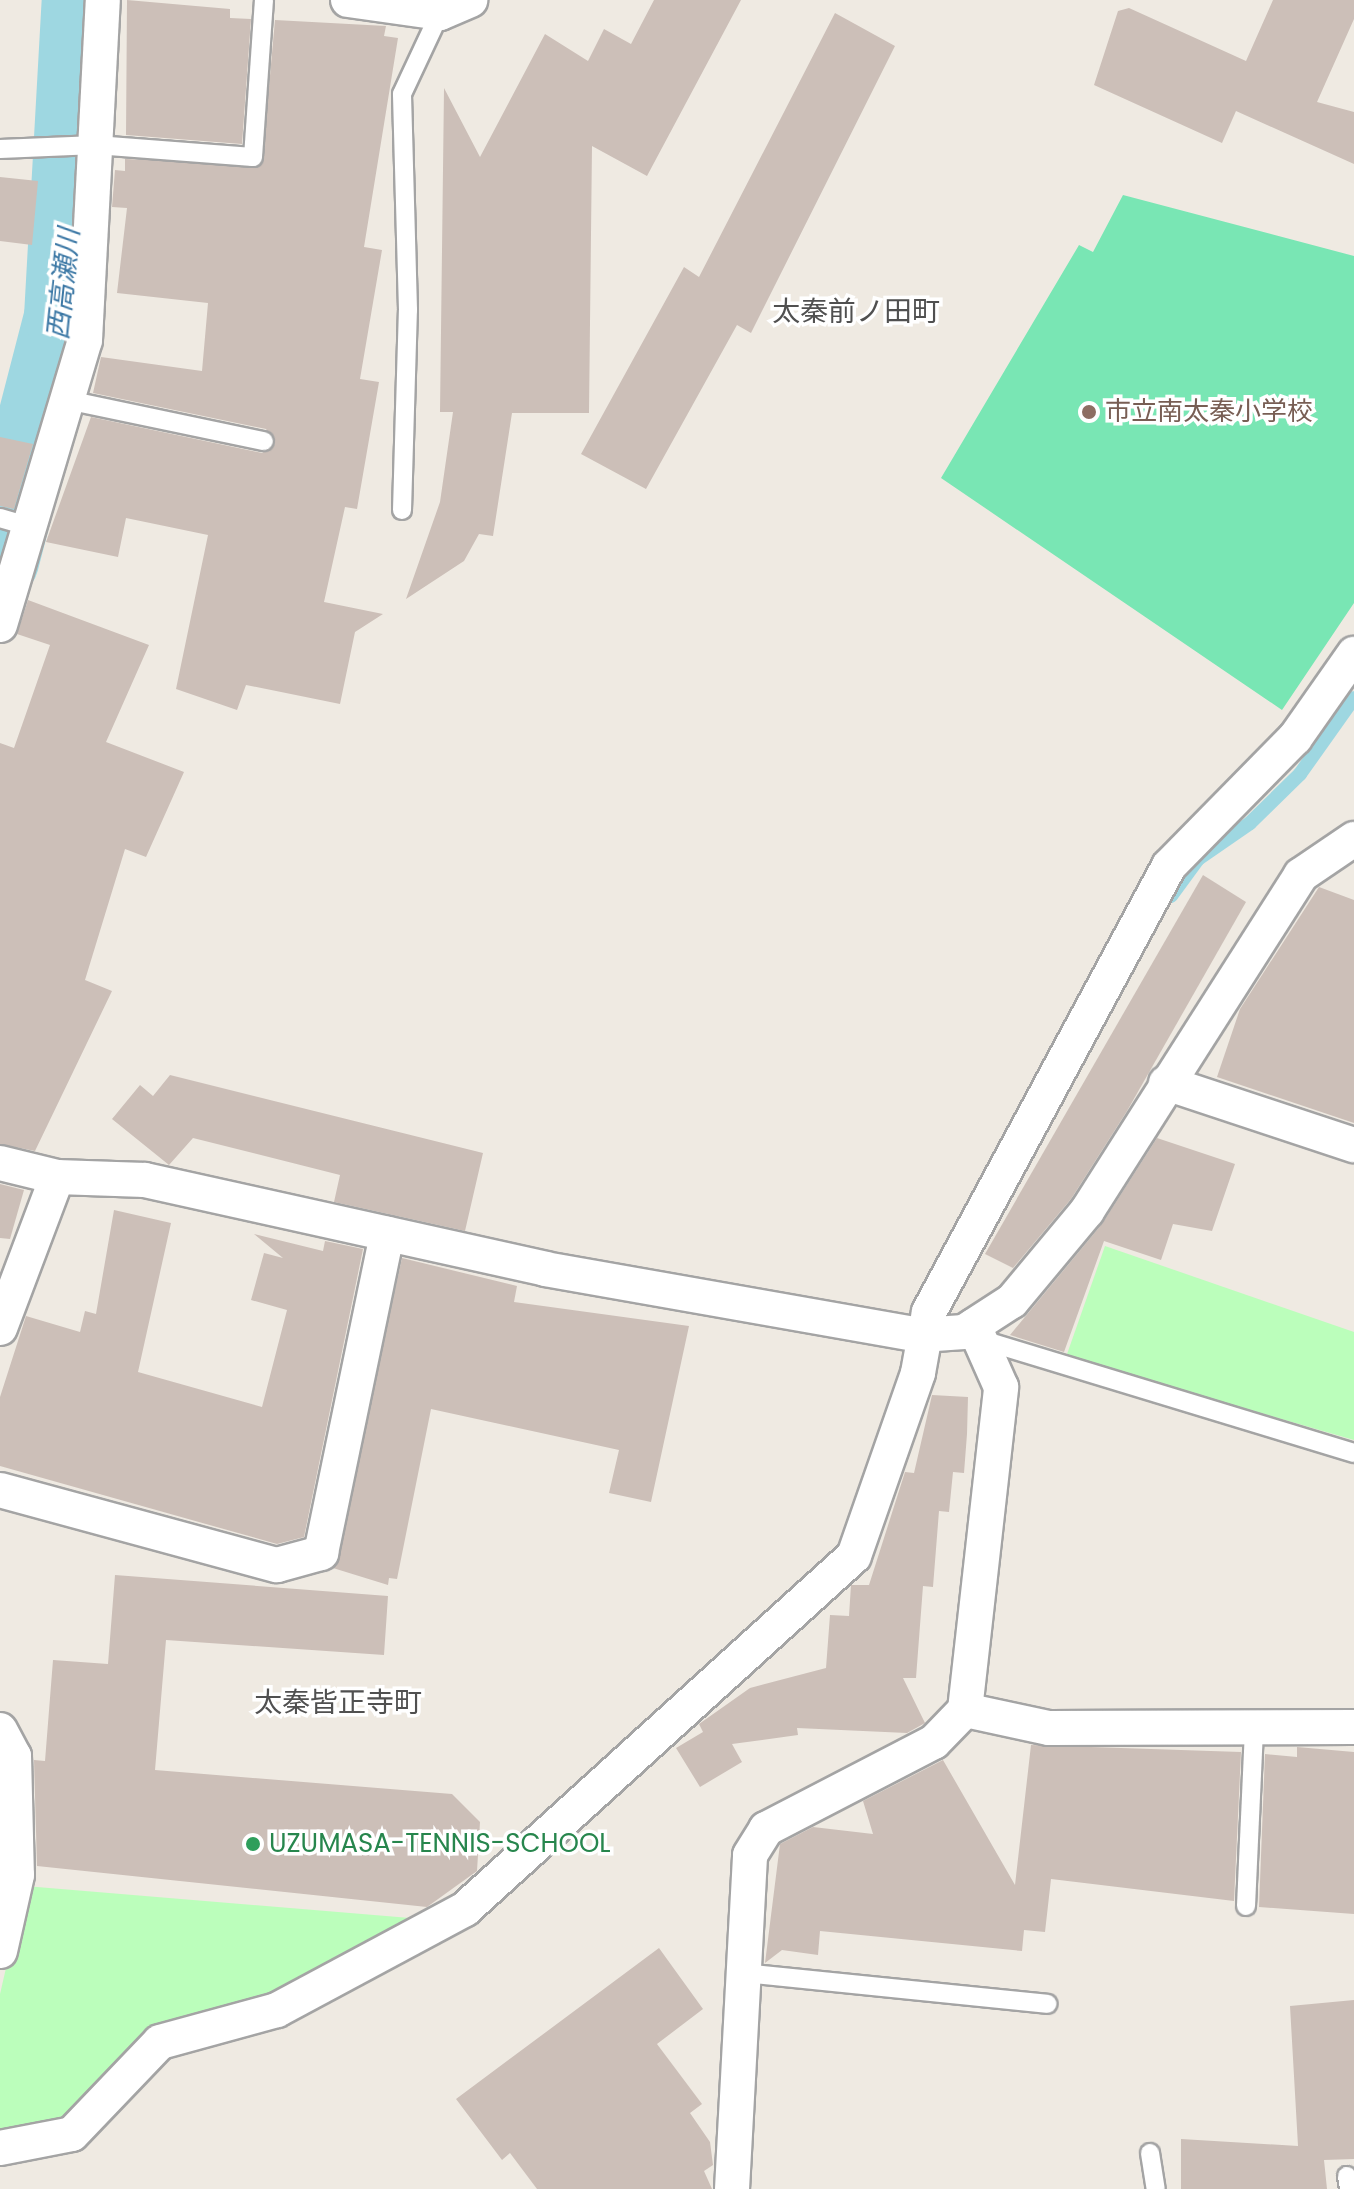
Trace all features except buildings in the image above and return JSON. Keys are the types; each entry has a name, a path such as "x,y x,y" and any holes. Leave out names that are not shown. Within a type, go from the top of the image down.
{"street":[{"path":"0,625 15,522 67,400 85,340 103,0"},
{"path":"348,0 455,6"},
{"path":"0,2148 72,2134 160,2042 277,2010 465,1909 854,1556 918,1373 921,1335 1169,866 1295,738 1354,654"},
{"path":"0,1163 57,1177 145,1180 387,1234 921,1335 976,1333 1012,1301 1087,1211 1301,875 1354,839"},
{"path":"1166,1083 1354,1145"},
{"path":"0,1328 57,1177"},
{"path":"0,1490 277,1565 321,1553 387,1234"},
{"path":"732,2189 750,1855 766,1829 934,1742 965,1710 1001,1387 976,1333"},
{"path":"965,1710 1049,1728 1354,1727"},
{"path":"0,1730 14,1756 17,1875 0,1951"}],"lane":[{"path":"0,149 96,145 253,157 264,0"},
{"path":"402,510 408,310 402,94 455,6"},
{"path":"67,400 264,441"},
{"path":"976,1333 1354,1453"},
{"path":"1246,1906 1254,1727"},
{"path":"744,1973 1047,2004"},
{"path":"1150,2153 1156,2189"}],"green space":[{"path":"1123,195 1354,256 1354,603 1282,710 941,478 1079,245 1093,252"},
{"path":"1105,1246 1354,1332 1354,1440 1066,1357"},
{"path":"25,1886 434,1920 273,2004 159,2034 68,2128 0,2141 0,1994"}],"waterway":[{"name":"西高瀬川","path":"0,561 63,317 81,0"},
{"path":"1171,896 1198,859 1250,823 1300,774 1354,698"}],"place":[{"name":"市立南太秦小学校","path":"1089,412"},
{"name":"UZUMASA-TENNIS-SCHOOL","path":"253,1844"}],"district":[{"name":"太秦前ノ田町","path":"856,312"},
{"name":"太秦皆正寺町","path":"338,1703"}]}
